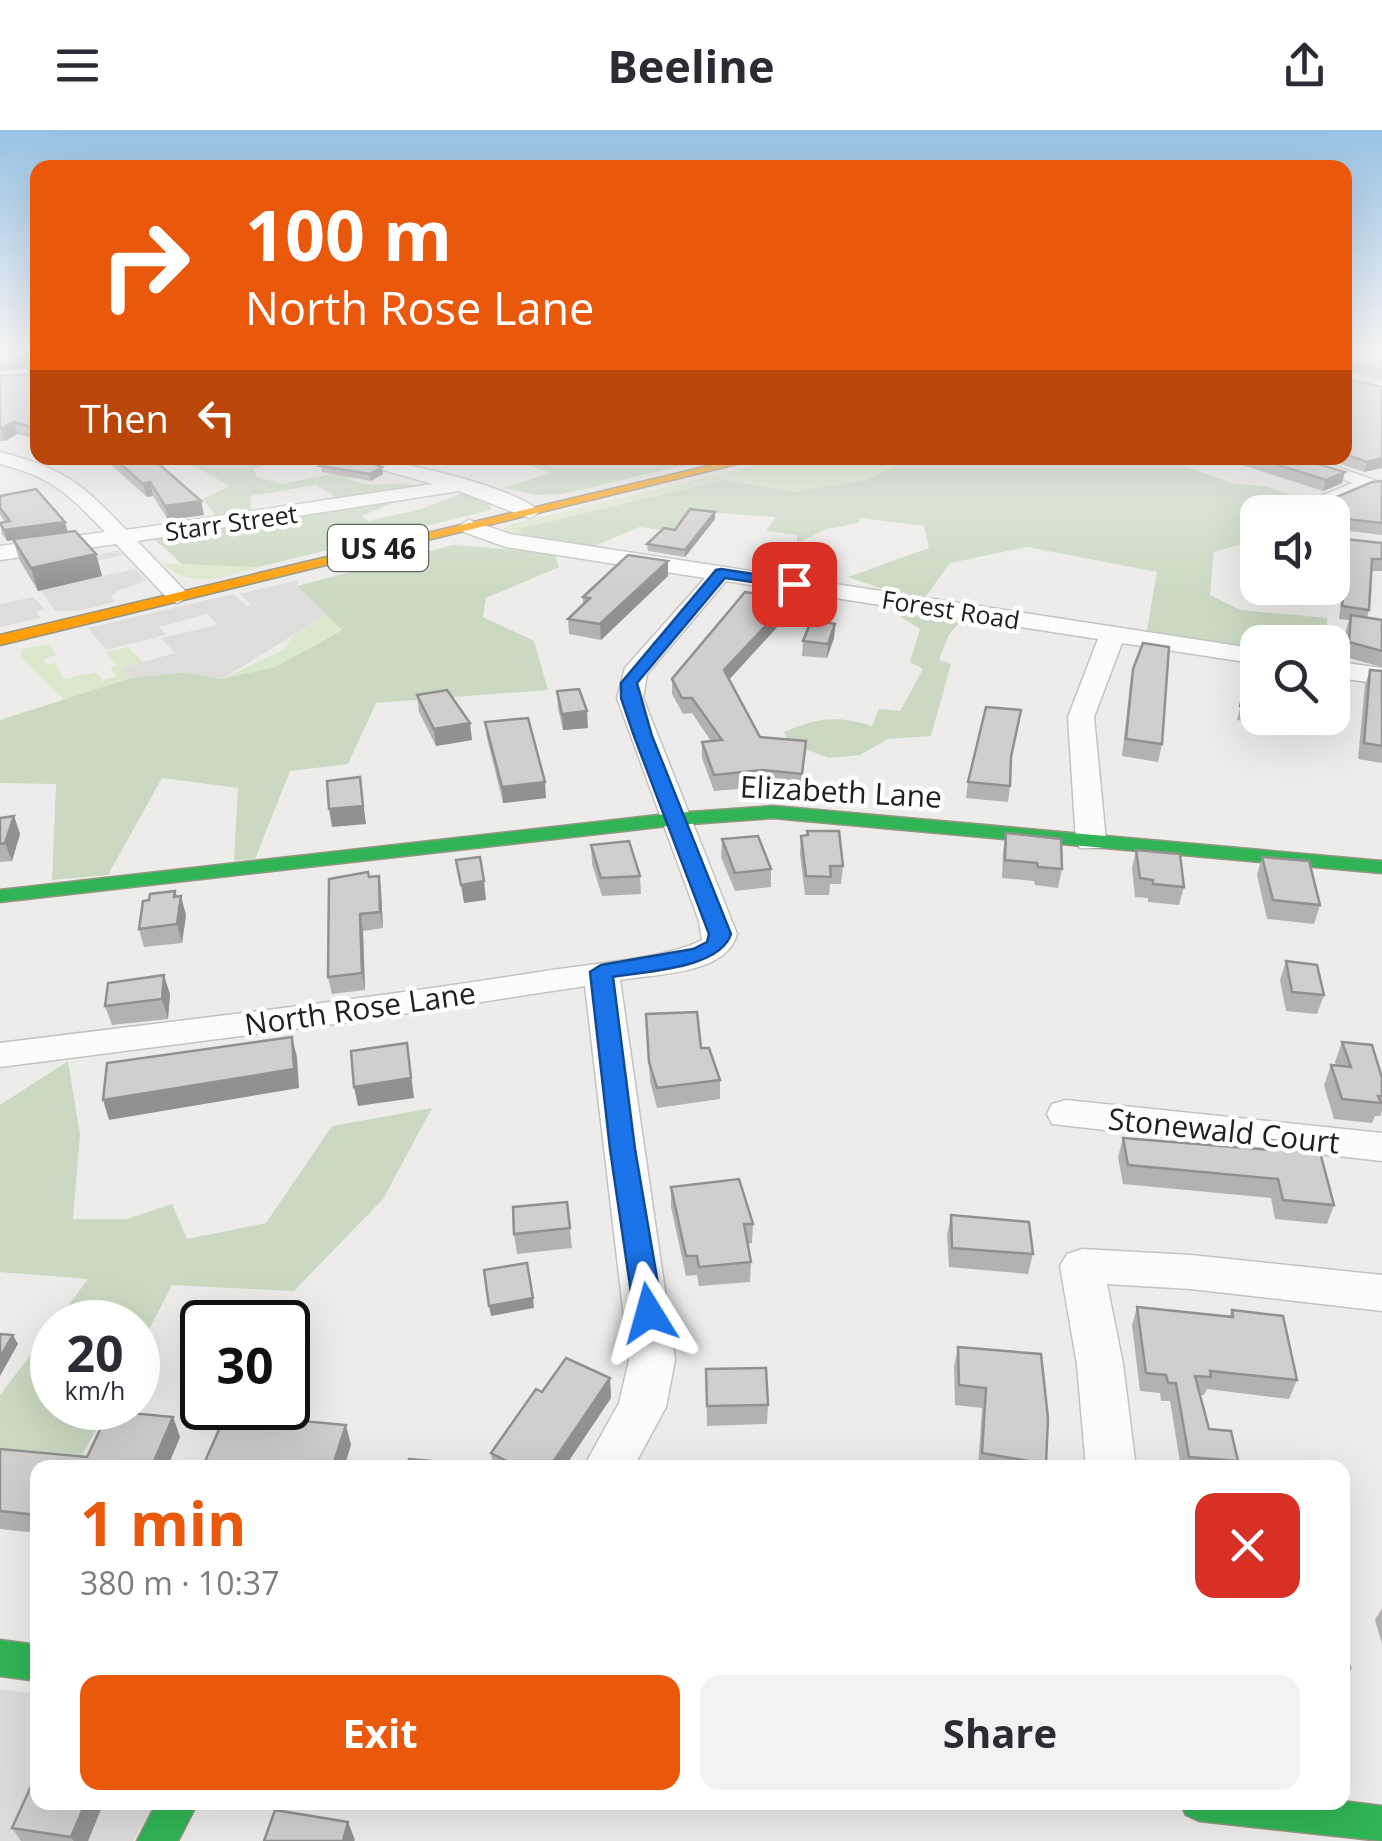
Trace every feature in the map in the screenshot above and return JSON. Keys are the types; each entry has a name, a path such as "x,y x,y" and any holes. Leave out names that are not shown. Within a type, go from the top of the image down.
{"street":[{"path":"0,458 60,477 178,596"},
{"path":"388,465 461,485 530,512"},
{"name":"US 46","path":"0,640 726,465"},
{"path":"1320,465 1377,481"},
{"path":"1342,495 1377,481"},
{"name":"Starr Street","path":"0,554 278,516 461,485"},
{"name":"Forest Road","path":"469,526 506,540 1240,654"},
{"path":"676,819 638,723 629,683 721,573"},
{"path":"1091,841 1080,717 1112,636"},
{"path":"1350,672 1382,676"},
{"name":"Elizabeth Lane","path":"0,896 676,819 773,812 1382,867"},
{"name":"North Rose Lane","path":"0,1054 242,1026 699,955 717,945 720,934 676,819"},
{"path":"601,972 652,1360 642,1407 612,1460"},
{"name":"Stonewald Court","path":"1066,1114 1382,1146"},
{"path":"1109,1460 1100,1364 1082,1266 1191,1272 1382,1293"},
{"path":"0,1658 30,1662"},
{"path":"156,1841 174,1810"},
{"path":"1263,1810 1382,1825"}],"shaded area":[{"path":"118,550 123,555 51,571 62,585 135,569 146,581 117,591 111,597 115,602 78,611 55,611 29,572"},
{"path":"298,580 297,586 326,615 222,679 184,672 131,678 121,668 175,653 161,638 218,625 207,614 159,627 166,635 106,650 88,628 233,594 248,607 251,605 240,594"},
{"path":"33,597 45,609 37,612 41,618 0,627 0,604"},
{"path":"0,1689 30,1693 30,1810 152,1810 133,1841 0,1841"}],"green space":[{"path":"192,465 266,465 254,469 257,477 282,484 366,467 347,478 368,484 404,483 423,488 341,500 316,485 250,496 252,516 219,520 203,499 230,486"},
{"path":"527,465 686,465 562,494 537,495 503,488 551,473"},
{"path":"757,465 901,465 865,480 793,492 723,480 520,529 529,538 504,533 503,529"},
{"path":"899,465 1181,465 1235,484 1264,486 1292,495 1240,495 1240,545 1214,552 1210,595 1241,610 1327,618 1327,625 1240,625 1240,649 1146,635 1157,572 1027,547 950,563 926,596 883,589 848,577 929,548 924,526 860,518 858,523 827,529 797,543 797,535 766,531 776,517 690,511 676,532 639,527 590,548 529,538 519,529 723,480 793,492 865,480"},
{"path":"463,493 488,502 491,510 258,567 182,564 154,539 404,498 362,516 369,521 421,509"},
{"path":"453,545 554,553 559,567 486,598 483,617 534,641 548,690 376,703 348,764 290,771 255,859 234,861 238,788 162,778 108,875 52,880 56,784 0,783 0,720 131,678 184,672 222,679 275,667 342,630 297,586"},
{"path":"163,563 259,568 197,579 174,572"},
{"path":"909,607 965,616 949,634 939,660 951,664 931,736 888,739 860,755 829,758 789,743 784,732 807,724 838,719 872,726 879,709 900,711 923,669 910,662 920,629 901,617"},
{"path":"326,615 342,629 275,667 222,679 283,650 293,636"},
{"path":"49,644 56,655 43,659 47,665 55,663 64,679 96,672 102,680 116,676 110,668 117,666 106,652 128,647 143,662 121,668 131,678 64,700 21,657 22,649"},
{"path":"68,1061 80,1134 73,1219 127,1219 172,1204 187,1239 266,1223 332,1126 432,1108 383,1199 294,1291 172,1285 160,1308 160,1300 72,1300 88,1279 0,1272 0,1105"},
{"path":"30,1356 30,1430 96,1430 82,1455 9,1449 0,1457 0,1395"}],"building":[{"path":"1352,432 1382,432 1382,458 1367,462 1352,457"},
{"path":"122,465 160,465 201,501 165,506 150,482 143,484"},
{"path":"376,465 382,467 370,474 321,466"},
{"path":"1278,465 1322,465 1345,472 1326,480"},
{"path":"1382,481 1382,523 1350,520 1350,495 1341,495"},
{"path":"36,489 65,522 4,530 0,523 10,521 0,508 0,496"},
{"path":"690,509 715,512 685,550 647,544 664,528 675,530"},
{"path":"75,531 96,554 31,568 13,539"},
{"path":"1350,540 1382,543 1382,559 1372,559 1369,610 1342,606 1350,605"},
{"path":"628,555 668,561 600,624 568,619 590,598 583,597"},
{"path":"745,592 791,599 724,670 760,737 806,741 802,774 762,770 714,775 702,742 722,740 692,698 682,698 672,679"},
{"path":"1351,615 1382,620 1382,651 1350,642"},
{"path":"812,619 835,624 828,644 803,641"},
{"path":"1143,643 1169,647 1162,744 1126,739 1133,669"},
{"path":"1370,670 1382,671 1382,746 1364,743"},
{"path":"579,689 587,711 562,714 557,691"},
{"path":"447,690 470,723 434,729 417,695"},
{"path":"986,707 1021,710 1011,757 1010,786 968,782"},
{"path":"528,718 545,782 502,787 485,722"},
{"path":"360,777 363,806 329,809 327,781"},
{"path":"14,816 5,843 0,844 0,818"},
{"path":"807,831 839,831 843,866 830,866 831,877 806,876 801,836 808,835"},
{"path":"1006,833 1061,839 1062,869 1005,860"},
{"path":"758,836 771,869 735,873 722,839"},
{"path":"629,841 640,876 601,878 591,845"},
{"path":"1136,850 1180,854 1184,887 1153,884 1153,880 1140,878"},
{"path":"480,857 484,881 461,885 456,860"},
{"path":"1262,857 1309,861 1320,905 1273,900"},
{"path":"368,872 369,877 379,876 380,912 360,914 362,973 328,977 329,879"},
{"path":"175,891 174,897 181,896 177,924 139,929 143,901 149,900 150,894"},
{"path":"1286,961 1317,965 1324,995 1292,992"},
{"path":"164,975 162,999 105,1006 108,983"},
{"path":"697,1012 701,1048 709,1048 720,1080 657,1088 649,1062 646,1014"},
{"path":"292,1037 294,1069 103,1100 107,1063"},
{"path":"1342,1042 1372,1045 1382,1078 1382,1096 1378,1096 1381,1103 1342,1099 1331,1065 1351,1067"},
{"path":"407,1043 411,1078 354,1087 351,1051"},
{"path":"1123,1138 1271,1150 1269,1140 1318,1145 1334,1205 1283,1200 1278,1179 1128,1165"},
{"path":"739,1179 753,1224 744,1224 751,1262 699,1267 697,1256 686,1256 671,1187"},
{"path":"567,1202 570,1228 514,1234 513,1207"},
{"path":"951,1215 1029,1222 1033,1254 952,1248"},
{"path":"527,1263 533,1298 489,1306 484,1270"},
{"path":"1137,1307 1233,1317 1232,1310 1283,1316 1297,1380 1210,1371 1211,1377 1195,1376 1209,1429 1231,1431 1238,1460 1226,1460 1189,1457 1176,1383 1168,1383 1166,1375 1146,1373"},
{"path":"0,1334 13,1335 0,1357"},
{"path":"958,1347 1041,1354 1048,1418 1046,1460 982,1453 986,1388 959,1385"},
{"path":"566,1358 610,1378 554,1460 505,1460 491,1453 536,1389 542,1392"},
{"path":"766,1368 768,1405 707,1406 706,1369"},
{"path":"160,1416 173,1417 154,1460 30,1460 30,1514 0,1511 0,1449 87,1457 100,1430 160,1430"},
{"path":"310,1422 346,1425 335,1460 206,1460 219,1430 310,1430"},
{"path":"30,1789 30,1810 83,1810 71,1837 12,1828"},
{"path":"275,1810 348,1822 343,1841 264,1841"}],"traffic: fast":[{"path":"0,896 676,819 773,812 1382,867"},
{"path":"0,1658 30,1662"},
{"path":"156,1841 174,1810"},
{"path":"1263,1810 1382,1825"}],"traffic: slow":[{"path":"0,640 726,465"}],"route":[{"path":"649,1313 622,1149 601,972 699,955 717,945 720,934 643,736 629,683 721,573 794,584"}]}
